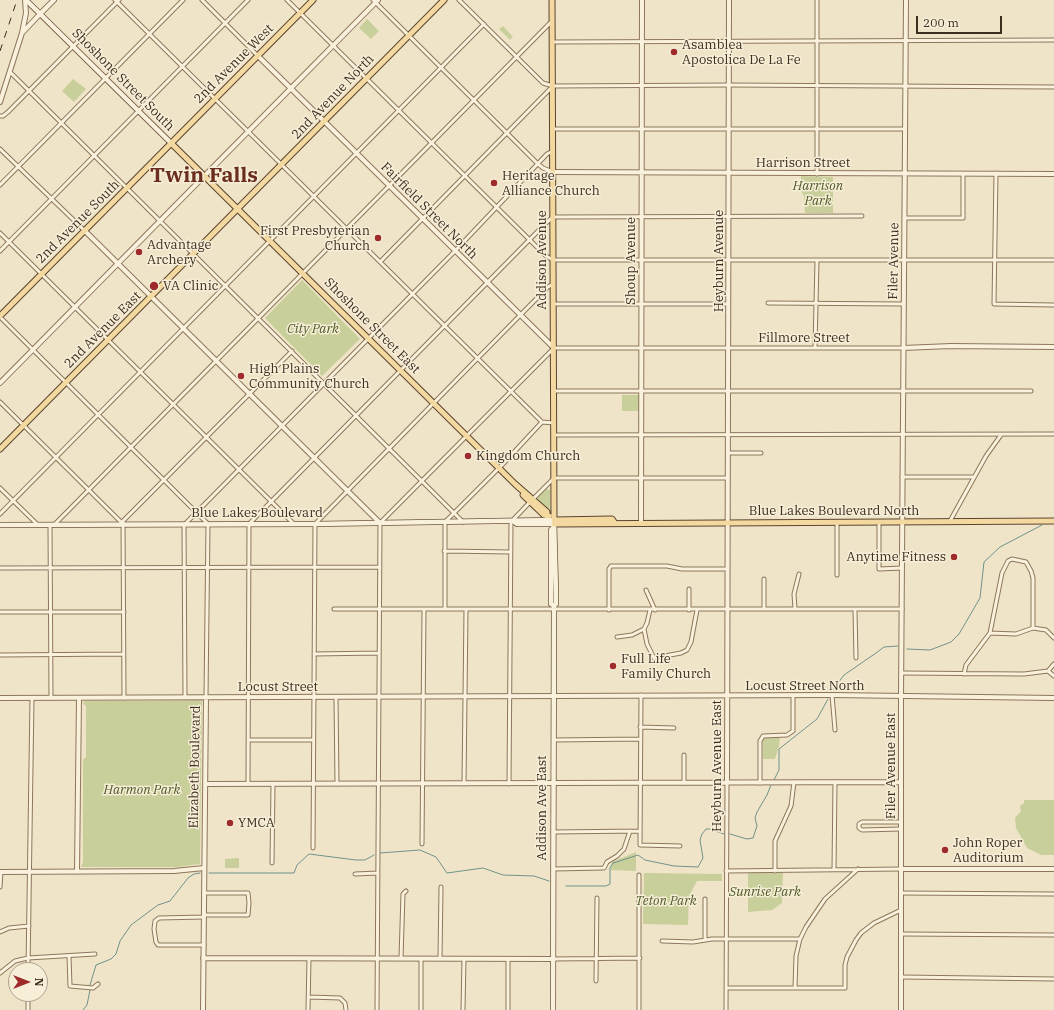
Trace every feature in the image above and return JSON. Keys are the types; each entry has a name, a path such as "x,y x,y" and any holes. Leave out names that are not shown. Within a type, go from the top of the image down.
{"main road":[{"name":"Shoshone Street South","path":"26,0 32,2 40,14 204,176"},
{"path":"40,14 54,0"},
{"name":"2nd Avenue West","path":"171,143 313,0"},
{"name":"2nd Avenue North","path":"238,209 444,0"},
{"name":"Addison Avenue","path":"552,0 554,524"},
{"name":"2nd Avenue South","path":"0,317 171,143"},
{"name":"Shoshone Street East","path":"204,176 524,492 523,495 532,500 544,515 548,515 554,524"},
{"name":"2nd Avenue East","path":"0,449 238,209"},
{"name":"Blue Lakes Boulevard North","path":"554,524 612,519 614,522 1054,521"},
{"name":"Blue Lakes Boulevard","path":"0,525 315,524 513,522 517,520 554,524"},
{"name":"Addison Ave East","path":"553,1010 555,608 552,604 551,530 554,524"}],"street":[{"path":"0,102 22,33 26,13 26,0"},
{"path":"0,185 183,0"},
{"path":"202,0 257,55"},
{"path":"0,251 248,0"},
{"path":"287,0 529,240 546,256 553,260 1054,260"},
{"path":"459,0 543,83 553,86 729,85 1054,87"},
{"name":"Shoup Avenue","path":"641,522 642,0"},
{"name":"Heyburn Avenue","path":"727,522 729,0"},
{"path":"817,0 817,174"},
{"name":"Filer Avenue","path":"902,522 906,0"},
{"path":"0,116 3,116 29,91 117,1 215,100 542,422 554,423"},
{"path":"0,383 333,46 375,1 538,164 553,172"},
{"path":"22,33 40,14"},
{"path":"51,698 51,569 53,524 89,490 347,230 552,21"},
{"path":"0,514 484,24"},
{"path":"552,42 1054,40"},
{"name":"Fairfield Street North","path":"257,55 554,348"},
{"path":"10,72 464,522"},
{"path":"380,262 553,86"},
{"path":"553,129 906,128"},
{"path":"0,149 118,263 380,523"},
{"path":"185,697 184,525 455,251 538,164 553,151"},
{"name":"Harrison Street","path":"553,172 1054,174"},
{"path":"905,218 963,218 963,174"},
{"path":"996,174 994,304 1054,305"},
{"path":"248,784 249,524 553,217 862,216"},
{"path":"0,233 293,524"},
{"path":"815,348 817,260"},
{"path":"313,848 315,524 433,402 548,287 553,284"},
{"path":"554,304 728,304"},
{"path":"768,304 904,304"},
{"path":"0,317 208,524"},
{"name":"Fillmore Street","path":"554,348 903,348 951,346 1054,347"},
{"path":"378,1010 380,523 554,348"},
{"path":"124,698 123,521 292,351"},
{"path":"554,391 1031,391"},
{"path":"0,402 123,524"},
{"path":"444,609 445,522 542,422"},
{"path":"554,434 1054,434"},
{"path":"950,521 986,456 1001,434"},
{"path":"728,453 761,453"},
{"path":"902,477 974,477"},
{"path":"509,784 510,552 513,522 554,478 727,478"},
{"path":"0,488 38,525"},
{"name":"Heyburn Avenue East","path":"726,1010 727,522"},
{"path":"837,522 837,575"},
{"path":"879,522 879,569 902,568"},
{"name":"Filer Avenue East","path":"902,522 902,1010"},
{"name":"Elizabeth Boulevard","path":"203,1010 204,784 208,524"},
{"path":"444,551 510,552"},
{"path":"964,674 966,665 990,633 1002,573 1009,561 1016,559 1026,562 1031,571 1033,578 1033,628"},
{"path":"609,610 611,566 666,566 682,569 727,570"},
{"path":"0,568 123,569 184,567 380,567"},
{"path":"795,609 794,594 799,574"},
{"path":"764,580 764,609"},
{"path":"689,610 690,589"},
{"path":"646,590 655,610"},
{"path":"334,609 902,609"},
{"path":"422,844 424,610"},
{"path":"464,784 466,610"},
{"path":"617,637 632,635 644,630 648,623 650,610"},
{"path":"644,630 654,658 681,653 689,647 697,610"},
{"path":"855,610 856,658"},
{"path":"0,612 124,612"},
{"path":"990,633 1016,634 1033,628 1046,630 1054,638"},
{"path":"314,654 380,653"},
{"path":"0,655 124,654"},
{"path":"902,673 1041,674 1048,672 1054,664"},
{"path":"1048,672 1054,676"},
{"path":"641,695 640,845 680,846"},
{"name":"Locust Street North","path":"555,697 641,695 832,695 1054,698"},
{"path":"832,695 835,730"},
{"path":"760,783 760,741 763,736 787,735 793,731 793,696"},
{"name":"Locust Street","path":"0,698 555,697"},
{"path":"28,962 32,698"},
{"path":"77,872 79,698"},
{"path":"336,698 336,784"},
{"path":"640,728 674,728"},
{"path":"554,740 640,739"},
{"path":"248,740 314,740"},
{"path":"684,755 684,783"},
{"path":"775,871 775,841 792,806 794,782"},
{"path":"834,870 835,782"},
{"path":"204,784 314,785 901,782"},
{"path":"272,863 273,784"},
{"path":"901,822 862,822 859,824 859,828 862,830 901,829"},
{"path":"553,868 604,868 607,862 617,856 624,849 630,831"},
{"path":"553,832 640,831"},
{"path":"0,887 0,872 174,871 204,868"},
{"path":"726,871 1054,869"},
{"path":"795,988 795,966 800,939 819,906 858,870"},
{"path":"355,874 378,873"},
{"path":"639,875 639,1010"},
{"path":"440,959 441,887"},
{"path":"401,958 403,894 406,891"},
{"path":"204,893 248,892 248,915 158,918 155,921 154,929 156,942 158,945 204,945"},
{"path":"901,893 1054,894"},
{"path":"596,981 597,898"},
{"path":"705,899 705,939"},
{"path":"726,988 845,988 845,965 847,957 861,933 874,923 901,910"},
{"path":"0,932 9,928 29,926"},
{"path":"902,934 1054,935"},
{"path":"662,941 693,942 705,939 726,938 800,939"},
{"path":"0,973 15,961 28,958 95,954"},
{"path":"69,956 70,986 93,988 98,984"},
{"path":"203,958 640,958"},
{"path":"308,1010 309,958"},
{"path":"421,959 421,1010"},
{"path":"463,1010 464,959"},
{"path":"508,959 508,1010"},
{"path":"902,978 1054,979"},
{"path":"309,997 340,998 345,1003 346,1010"}],"green space":[{"path":"367,19 379,31 371,39 359,28"},
{"path":"503,26 513,37 510,40 499,29"},
{"path":"73,79 86,89 74,102 62,91"},
{"name":"Harrison Park","path":"801,176 833,177 833,213 805,213 804,196 801,191"},
{"name":"City Park","path":"302,280 360,339 322,376 265,318"},
{"path":"622,395 639,395 639,411 622,411"},
{"path":"546,489 550,490 550,508 547,509 538,500 538,497"},
{"name":"Harmon Park","path":"85,701 202,702 200,864 178,867 81,867 83,862 83,760 86,757 86,706 82,703"},
{"path":"763,738 780,738 775,759 763,759"},
{"path":"1024,800 1054,800 1054,855 1041,855 1027,848 1016,828 1015,818 1021,811 1020,806 1024,803"},
{"path":"636,852 636,871 611,870 612,862"},
{"path":"239,858 239,868 225,868 225,859"},
{"name":"Teton Park","path":"644,873 722,874 722,881 697,881 689,896 688,925 643,924"},
{"name":"Sunrise Park","path":"748,873 783,873 782,903 772,910 748,912"}],"waterway":[{"path":"907,649 930,650 951,642 959,634 980,598 984,562 1000,547 1042,525"},
{"path":"832,691 844,675 884,647 898,646"},
{"path":"774,780 779,770 779,749 817,719 828,699"},
{"path":"730,834 747,839 753,838 757,826 755,818 757,812 771,785"},
{"path":"566,886 606,886 610,884 610,868 613,863 638,855 645,860 674,866 698,867 703,858 700,840 702,834 706,829 724,834"},
{"path":"380,853 420,850 436,857 447,873 483,868 503,875 534,876 549,881"},
{"path":"209,873 294,873 297,865 309,854 356,860 365,860 374,855"},
{"path":"90,985 96,965 111,959 116,954 120,941 131,925 158,905 170,901 188,878 194,874 200,873"},
{"path":"83,1010 87,1005 90,990"}],"railway":[{"path":"0,51 17,0"}],"place":[{"name":"Asamblea Apostolica De La Fe","path":"674,52"},
{"name":"Heritage Alliance Church","path":"494,183"},
{"name":"First Presbyterian Church","path":"378,238"},
{"name":"Advantage Archery","path":"139,252"},
{"name":"VA Clinic","path":"154,286"},
{"name":"High Plains Community Church","path":"241,376"},
{"name":"Kingdom Church","path":"468,456"},
{"name":"Anytime Fitness","path":"954,557"},
{"name":"Full Life Family Church","path":"613,666"},
{"name":"YMCA","path":"230,823"},
{"name":"John Roper Auditorium","path":"945,850"}],"district":[{"name":"Twin Falls","path":"204,176"}]}
